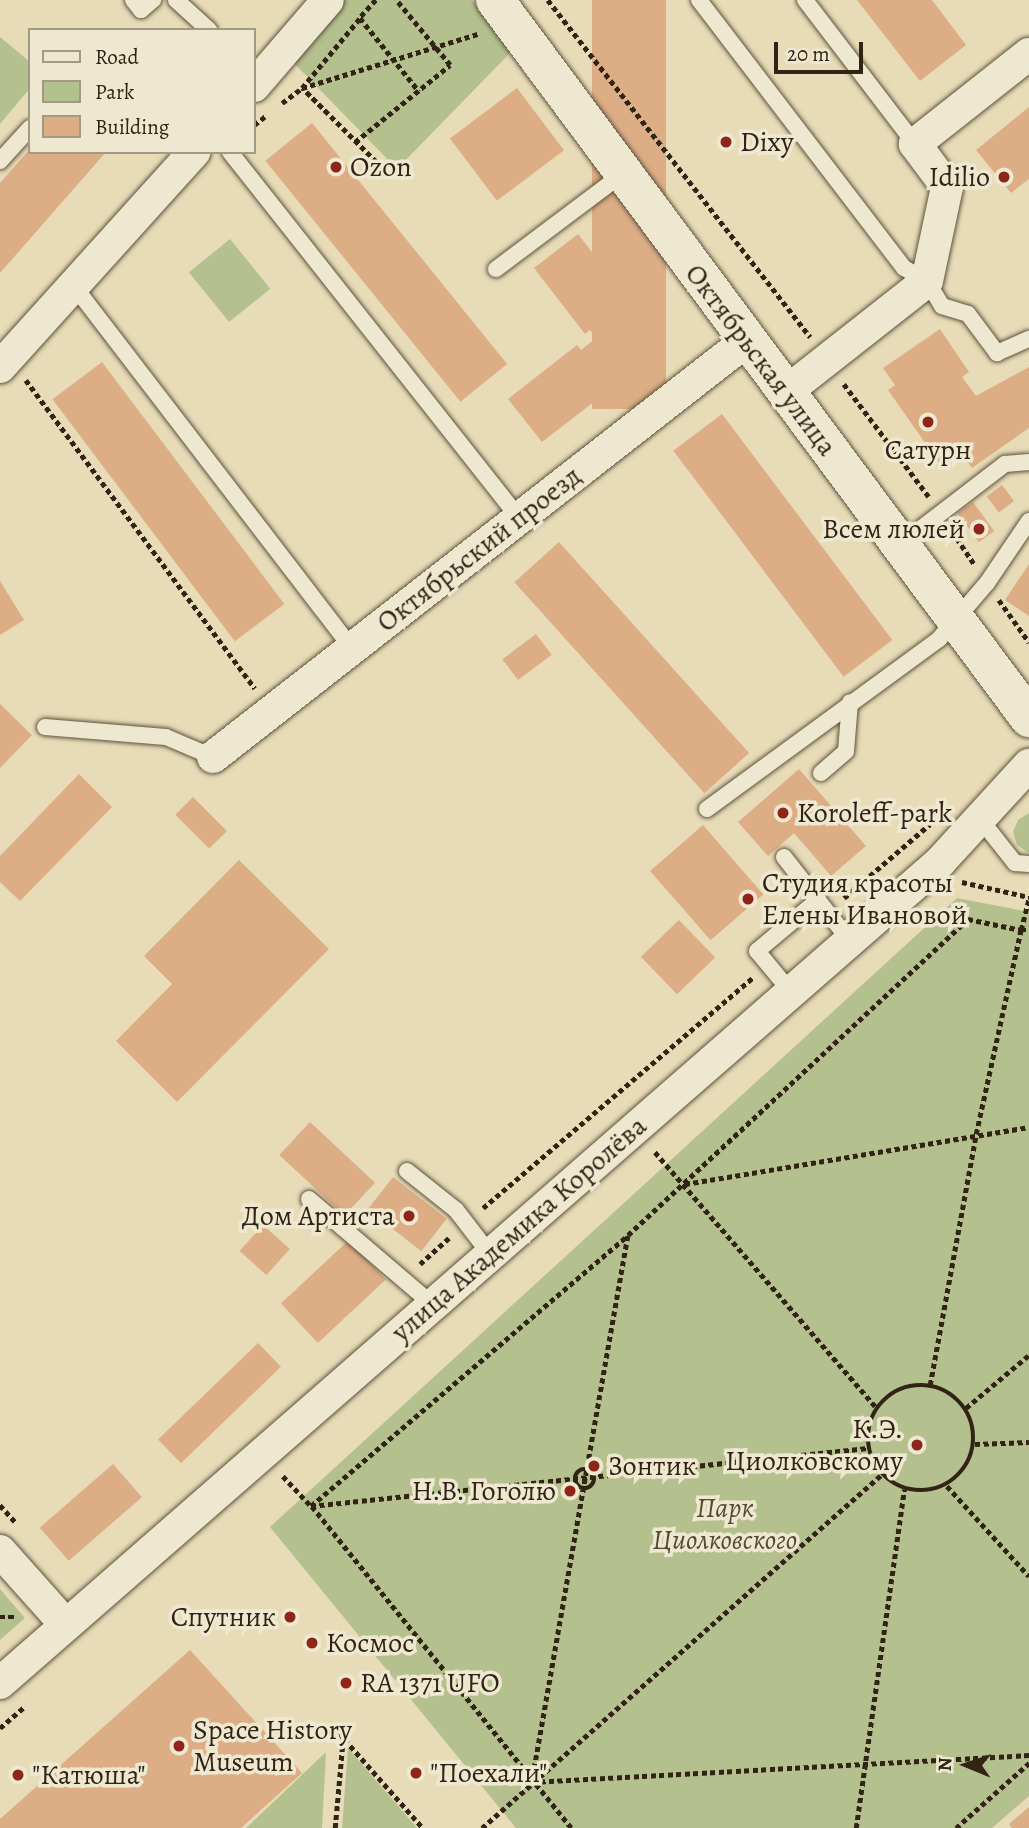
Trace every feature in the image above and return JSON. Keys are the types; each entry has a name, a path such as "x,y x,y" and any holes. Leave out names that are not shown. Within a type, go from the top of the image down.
{"street":[{"path":"256,78 328,0"},
{"name":"Октябрьская улица","path":"488,16 624,173 745,342 786,392 898,546 1029,718"},
{"path":"786,392 927,281 947,187 915,144 1029,54"},
{"path":"12,371 74,286 192,154"},
{"name":"Октябрьский проезд","path":"213,757 745,342"},
{"name":"улица Академика Королёва","path":"0,1683 850,940 981,820 1029,765"},
{"path":"0,1551 65,1625"}],"lane":[{"path":"133,0 141,10 153,0"},
{"path":"176,0 207,28"},
{"path":"699,0 904,268 927,281 942,306 968,314 997,353 1029,339"},
{"path":"805,0 915,144"},
{"path":"0,160 28,130"},
{"path":"232,154 519,518"},
{"path":"496,269 624,173"},
{"path":"74,286 352,648"},
{"path":"898,546 939,510 1005,464 1029,461"},
{"path":"706,809 956,623 1029,521"},
{"path":"821,773 846,751 850,702"},
{"path":"45,727 166,737 213,757"},
{"path":"981,820 1015,863 1029,864"},
{"path":"784,857 850,940"},
{"path":"791,992 757,951 823,906"},
{"path":"407,1171 467,1222 491,1254"},
{"path":"309,1199 432,1304"}],"path":[{"path":"256,123 302,88 376,0"},
{"path":"355,142 450,65 396,0"},
{"path":"548,0 827,360 939,510 986,583 1029,642"},
{"path":"302,88 395,63 437,48 488,16"},
{"path":"360,19 419,91"},
{"path":"302,88 382,168"},
{"path":"12,371 255,688"},
{"path":"823,906 918,834"},
{"path":"930,1385 976,1134 1029,897"},
{"path":"311,1506 628,1236 968,919 1029,930"},
{"path":"403,1279 768,965"},
{"path":"684,1184 1029,1127"},
{"path":"667,1166 877,1408"},
{"path":"532,1782 628,1236"},
{"path":"966,1409 1029,1355"},
{"path":"930,1385 966,1409 975,1444 966,1468 947,1486 926,1492 904,1489 881,1475 868,1448 868,1427 877,1408 891,1393 930,1385"},
{"path":"975,1444 1029,1442"},
{"path":"311,1506 868,1448"},
{"path":"587,1468 595,1477"},
{"path":"574,1479 587,1468"},
{"path":"482,1828 881,1475"},
{"path":"283,1476 311,1506 571,1828"},
{"path":"583,1489 592,1486 595,1477"},
{"path":"574,1479 583,1489"},
{"path":"947,1486 1029,1576"},
{"path":"856,1828 904,1489"},
{"path":"335,1828 341,1735 423,1828"},
{"path":"532,1782 864,1767 1029,1755"},
{"path":"956,1828 1029,1763"}],"green space":[{"path":"341,0 472,0 511,52 397,169 290,59"},
{"path":"0,37 28,60 28,90 0,124"},
{"path":"230,239 270,289 229,322 189,272"},
{"path":"1029,813 1029,853 1017,845 1013,832 1018,820"},
{"name":"Парк Циолковского","path":"957,898 1029,912 1029,1796 992,1828 516,1828 270,1527"},
{"path":"0,1589 25,1618 0,1640"},
{"path":"348,1748 417,1828 342,1828"},
{"path":"326,1752 322,1828 246,1828"}],"building":[{"path":"592,0 666,0 666,409 592,409"},
{"path":"857,0 932,0 966,45 920,81"},
{"path":"517,88 564,150 497,201 450,139"},
{"path":"1029,107 1029,179 1011,193 976,150"},
{"path":"312,123 507,364 460,402 265,161"},
{"path":"28,151 28,154 104,154 0,273 0,183"},
{"path":"578,234 665,347 542,442 508,399 577,345 581,350 596,338 590,330 585,334 534,268"},
{"path":"940,329 969,372 962,377 976,396 1029,367 1029,428 972,468 961,453 942,467 888,390 895,385 883,368"},
{"path":"102,362 284,604 235,641 52,399"},
{"path":"722,414 892,640 844,677 673,451"},
{"path":"1002,485 1014,501 999,512 987,496"},
{"path":"973,502 994,531 979,542 958,513"},
{"path":"559,542 749,753 704,793 514,582"},
{"path":"1029,564 1029,616 1005,600"},
{"path":"0,581 24,620 0,635"},
{"path":"536,634 552,655 518,680 502,659"},
{"path":"0,704 32,735 0,768"},
{"path":"799,769 866,846 831,876 794,833 768,856 738,822"},
{"path":"79,774 112,807 20,901 0,882 0,856"},
{"path":"193,797 227,831 209,849 175,815"},
{"path":"703,825 763,894 711,940 650,871"},
{"path":"239,860 329,949 177,1102 116,1041 172,984 144,956"},
{"path":"679,920 715,957 677,994 641,957"},
{"path":"310,1122 375,1183 344,1216 279,1155"},
{"name":"Дом Артиста","path":"393,1177 447,1219 421,1251 368,1209"},
{"path":"263,1225 290,1249 266,1275 240,1251"},
{"path":"349,1240 386,1279 318,1343 281,1303"},
{"path":"258,1343 281,1367 181,1463 158,1440"},
{"path":"113,1464 142,1497 69,1561 40,1528"},
{"name":"Space History Museum","path":"190,1650 302,1773 241,1828 0,1828 0,1819"},
{"path":"1029,1807 1029,1828 1012,1828 1009,1824"}],"place":[{"name":"Dixy","path":"726,142"},
{"name":"Ozon","path":"336,167"},
{"name":"Idilio","path":"1004,177"},
{"name":"Сатурн","path":"928,422"},
{"name":"Всем люлей","path":"979,529"},
{"name":"Koroleff-park","path":"783,813"},
{"name":"Студия красоты Елены Ивановой","path":"748,899"},
{"name":"Дом Артиста","path":"409,1216"},
{"name":"К.Э. Циолковскому","path":"917,1445"},
{"name":"Зонтик","path":"594,1466"},
{"name":"Н.В. Гоголю","path":"570,1491"},
{"name":"Спутник","path":"290,1617"},
{"name":"Космос","path":"312,1643"},
{"name":"RA 1371 UFO","path":"346,1683"},
{"name":"Space History Museum","path":"179,1746"},
{"name":"\"Поехали\"","path":"416,1773"},
{"name":"\"Катюша\"","path":"18,1775"}]}
